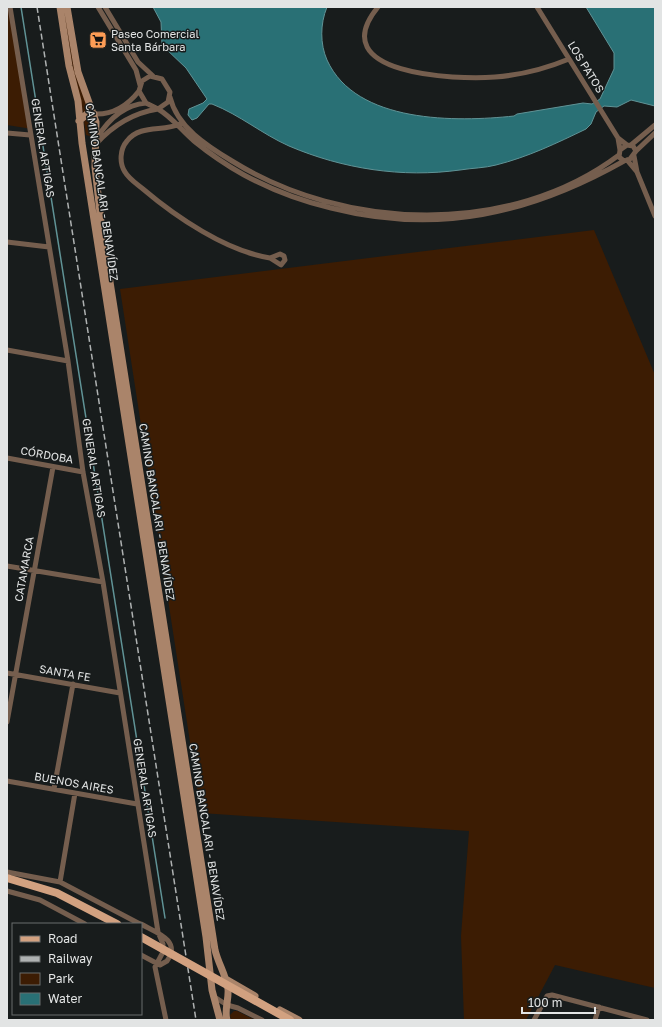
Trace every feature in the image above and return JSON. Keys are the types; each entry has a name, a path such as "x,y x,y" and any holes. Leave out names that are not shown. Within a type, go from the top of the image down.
{"main road":[{"name":"CAMINO BANCALARI - BENAVÍDEZ","path":"60,7 69,66 78,101 79,121 206,937 210,979 220,1020"},
{"name":"CAMINO BANCALARI - BENAVÍDEZ","path":"67,7 78,72 94,114 97,141 95,167 98,199 123,369 215,950 225,978 228,996 225,1011 227,1020"},
{"path":"79,121 87,114 94,114"},
{"path":"82,135 87,140 97,141"},
{"path":"7,878 55,895 115,923"},
{"path":"7,884 55,895 104,923"},
{"path":"142,938 290,1020"},
{"path":"142,945 279,1020"},
{"path":"210,979 225,978 257,998 299,1020"}],"street":[{"name":"GENERAL ARTIGAS","path":"10,7 68,361 83,472 103,582 137,804 158,932 163,944 163,952 156,964"},
{"path":"98,7 136,70 140,88 146,103"},
{"path":"105,7 125,43 142,67 153,76 166,83 180,124"},
{"path":"378,7 365,26 364,32 367,47 373,56 379,60 402,68 435,75 464,78 494,77 541,70 569,59"},
{"name":"LOS PATOS","path":"537,7 618,138 620,152"},
{"path":"136,70 142,67"},
{"path":"94,114 106,114 129,102 140,88 144,79 153,76"},
{"path":"97,141 111,129 124,121 143,112 165,106 170,97"},
{"path":"97,141 104,127 118,113 134,105 146,103 158,109 180,124 242,171 314,201 390,216 468,214 543,197 590,180 626,160 655,133"},
{"path":"180,124 142,130 131,136 123,146 121,154 121,162 126,174 170,210 203,230 241,250 270,258"},
{"path":"543,197 593,172 655,126"},
{"path":"7,133 30,135"},
{"name":"LOS PATOS","path":"618,138 629,145 635,153"},
{"path":"620,152 620,158 626,160 637,172"},
{"path":"635,153 637,172 655,216"},
{"path":"7,242 49,247"},
{"path":"7,350 68,361"},
{"name":"CÓRDOBA","path":"7,458 83,472"},
{"name":"CATAMARCA","path":"7,722 33,570 53,467"},
{"path":"7,566 103,582"},
{"name":"SANTA FE","path":"7,673 120,693"},
{"path":"54,789 73,684"},
{"name":"BUENOS AIRES","path":"7,781 137,804"},
{"path":"60,882 75,793"},
{"path":"7,872 60,882 139,923"},
{"path":"7,891 40,900 83,923"},
{"path":"142,924 158,932 166,938 171,952 167,961 160,965 142,956"},
{"path":"156,964 156,972 166,1020"},
{"path":"534,1020 547,996 552,994 647,1020"},
{"path":"213,996 227,1005 238,1008 262,1020"},
{"path":"595,1020 599,1007"}],"green space":[{"path":"7,7 10,7 32,129 7,125"},
{"path":"63,7 90,110 83,113 74,77"},
{"path":"87,118 90,118 93,121 93,134 90,136 86,135 84,122"},
{"path":"594,230 655,375 655,988 555,965 526,1020 464,1020 461,936 469,831 201,813 120,289"},
{"path":"234,1011 255,1020 231,1020 230,1015"}],"water":[{"path":"153,7 327,7 323,20 322,41 327,60 341,81 360,97 384,107 410,114 437,118 465,119 514,116 517,114 583,103 592,104 600,99 614,69 614,53 586,7 655,7 655,106 631,100 617,107 604,106 596,112 591,124 586,129 531,154 492,166 416,173 373,170 352,166 330,161 289,146 222,108 212,104 209,104 197,118 192,120 188,115 189,109 203,103 207,99 186,68 162,44 161,22"}],"waterway":[{"path":"21,7 165,918"}],"railway":[{"path":"37,7 196,1020"}],"place":[{"name":"Paseo Comercial Santa Bárbara","path":"98,40"}]}
